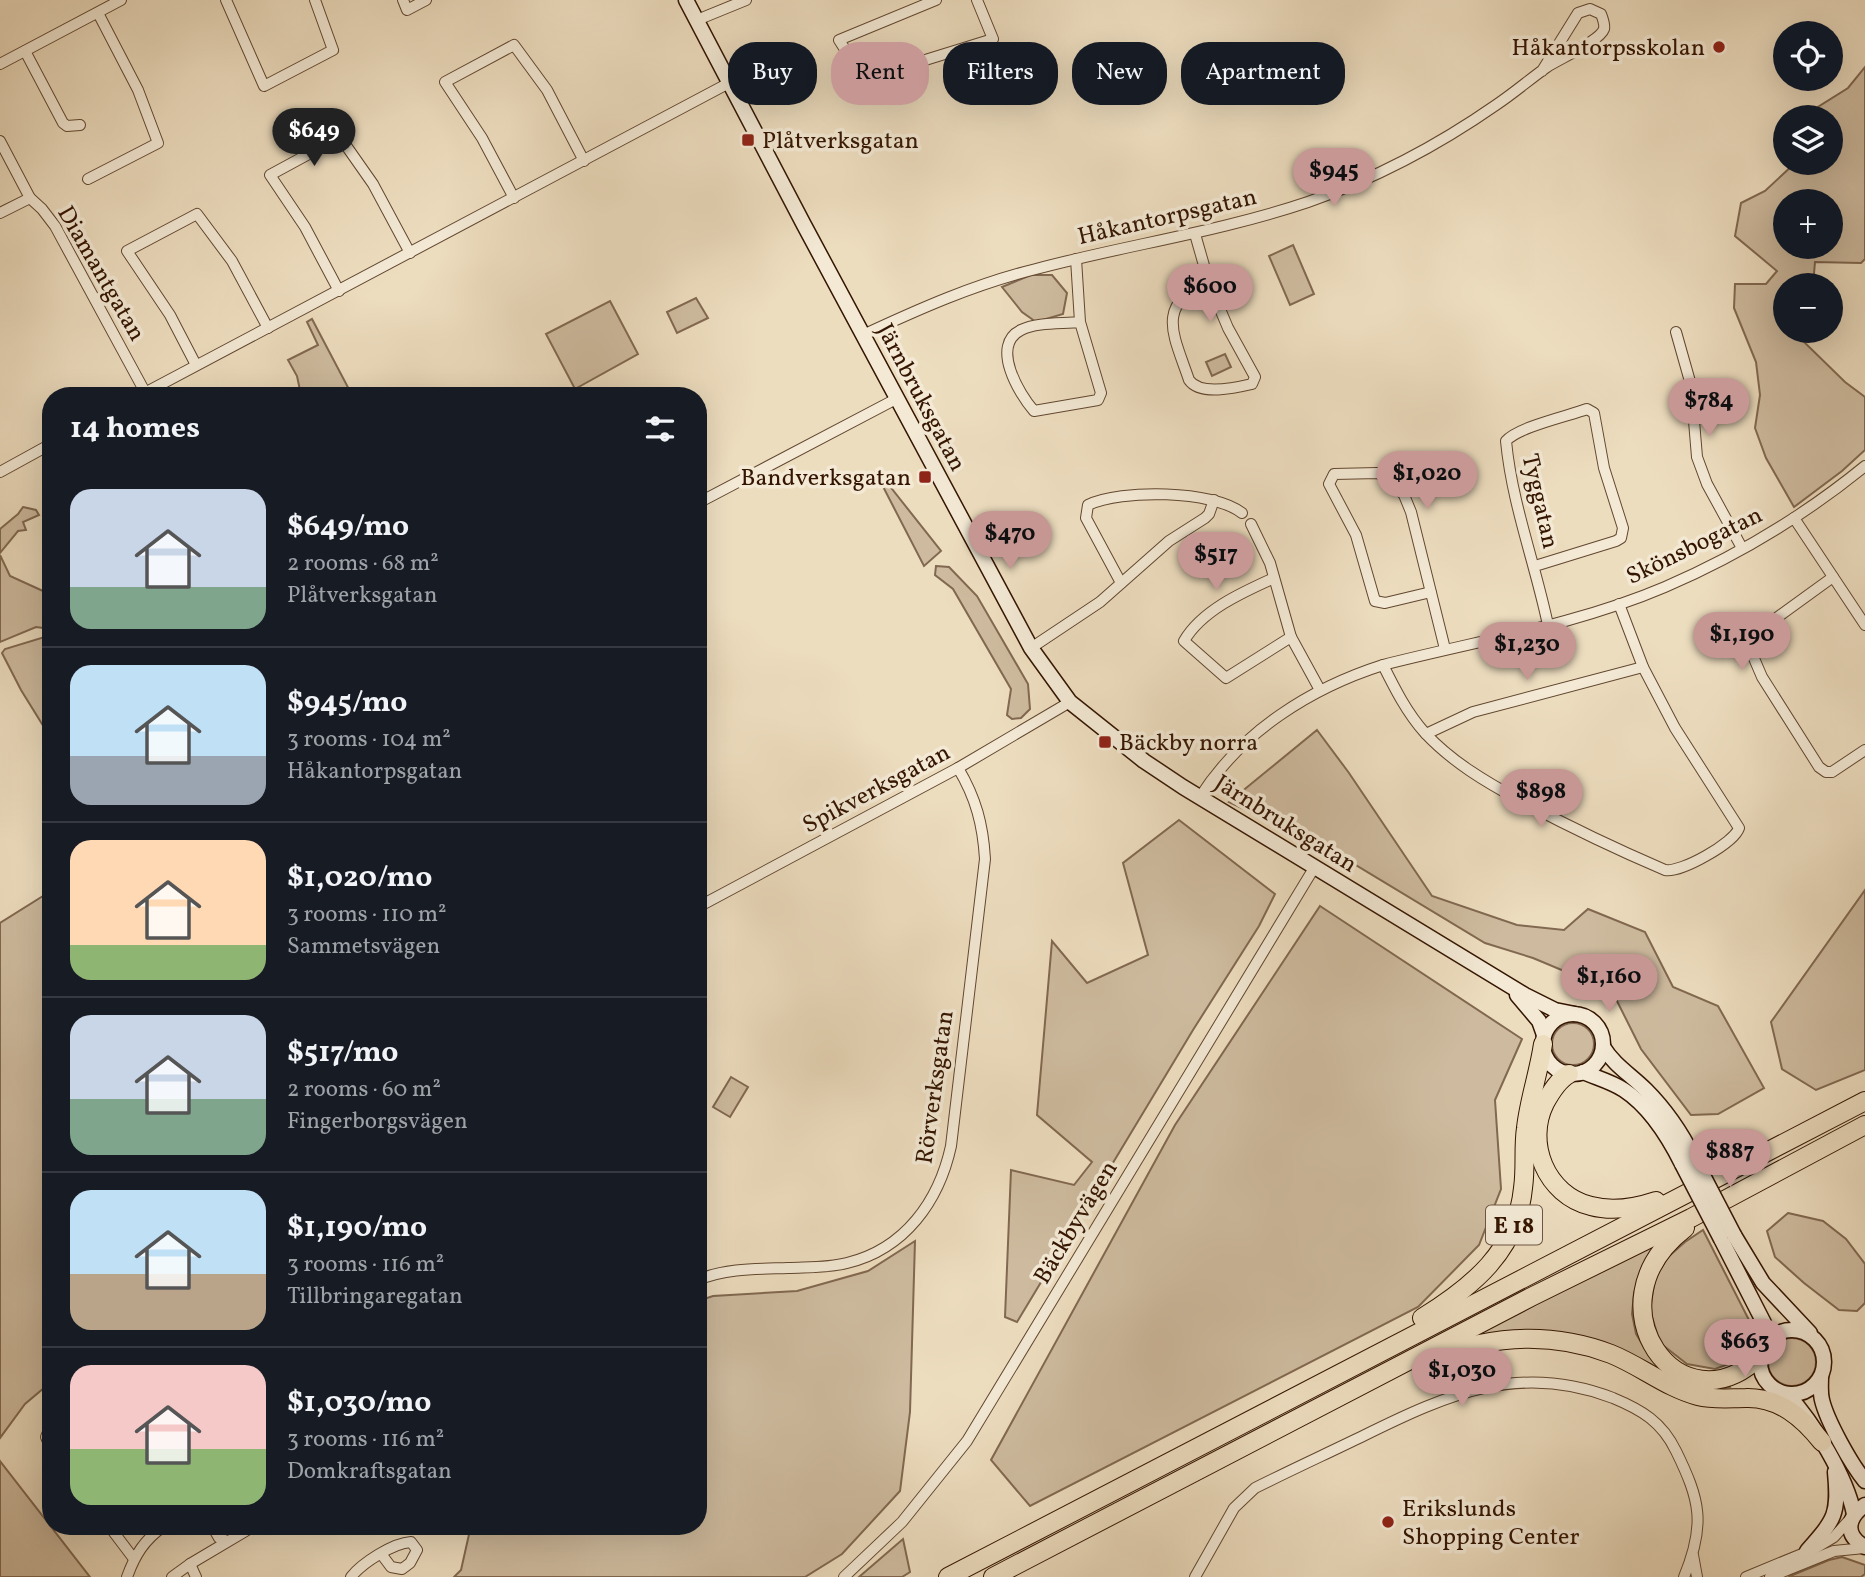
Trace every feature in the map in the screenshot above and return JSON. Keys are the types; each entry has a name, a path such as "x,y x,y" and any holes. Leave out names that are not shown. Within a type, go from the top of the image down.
{"highway":[{"name":"E 18","path":"1385,1349 1392,1337 1475,1281 1494,1261 1509,1238 1522,1199 1525,1129 1539,1075 1543,1039"},
{"name":"E 18","path":"1576,1073 1561,1079 1547,1099 1538,1124 1538,1150 1548,1175 1556,1185 1577,1201 1603,1208 1630,1208 1669,1195 1682,1195"},
{"name":"E 18","path":"948,1577 1865,1101"},
{"path":"993,1577 1865,1125"},
{"path":"1736,1194 1732,1203 1709,1212 1675,1235 1657,1255 1642,1293 1642,1320 1659,1356 1669,1365 1693,1377 1705,1380 1731,1377 1743,1371 1761,1352"},
{"path":"1415,1357 1436,1356 1503,1340 1559,1341 1612,1355 1702,1397 1751,1398 1779,1404 1803,1420 1822,1442"},
{"path":"1675,1386 1703,1393 1757,1387 1783,1393"}],"street":[{"path":"0,64 121,0"},
{"path":"226,0 264,86 333,50 315,0"},
{"path":"403,0 407,10 426,0"},
{"name":"Järnbruksgatan","path":"686,0 728,81"},
{"path":"697,20 746,0"},
{"path":"936,0 839,40 864,79 993,39 977,0"},
{"name":"Håkantorpsgatan","path":"863,335 986,283 1076,259 1195,234 1309,202 1379,172 1484,113 1602,32 1605,27 1601,14 1590,9 1578,13 1542,71"},
{"path":"88,179 158,143 138,90 98,13"},
{"path":"514,198 482,138 445,82 514,45 547,90 584,161"},
{"path":"25,51 63,123 67,126 80,125"},
{"path":"155,387 728,84"},
{"name":"Järnbruksgatan","path":"741,105 1031,648 1070,702 1144,761 1314,868 1551,1008 1575,1014"},
{"path":"339,291 305,227 270,175 340,137 373,184 410,253"},
{"name":"Diamantgatan","path":"0,141 30,198 55,226 138,387"},
{"path":"0,213 30,198"},
{"path":"196,365 170,315 127,251 188,218 197,214 214,236 232,261 268,328"},
{"path":"1195,234 1209,283 1228,328 1255,377 1252,384 1237,388 1199,389 1191,384 1172,328 1172,314 1184,295 1209,283"},
{"path":"1076,259 1080,322 1101,393 1098,400 1034,411 1021,394 1010,366 1006,349 1012,337 1028,327 1080,322"},
{"path":"1676,332 1691,385 1697,457 1707,484 1742,548"},
{"path":"707,498 896,399"},
{"name":"Tyggatan","path":"1535,566 1621,538 1623,528 1604,468 1595,414 1587,409 1535,426 1509,437 1506,441 1518,509 1535,566 1548,625"},
{"path":"0,472 42,449"},
{"name":"Skönsbogatan","path":"1200,797 1219,768 1253,735 1320,690 1383,665 1548,625 1666,587 1794,518 1825,498 1865,466"},
{"path":"1432,592 1385,603 1375,601 1356,535 1329,484 1334,474 1378,473 1394,482 1404,495 1411,512 1432,592 1445,649"},
{"path":"1121,583 1086,518 1088,505 1153,494 1184,495 1214,499 1229,504 1242,513"},
{"path":"1031,648 1100,602 1169,541 1205,518 1214,499"},
{"path":"1794,518 1865,625"},
{"path":"1251,524 1270,563 1291,637 1320,690"},
{"path":"1832,577 1747,642 1762,677 1819,767 1826,772 1832,772 1865,750"},
{"path":"1274,578 1218,608 1200,622 1184,641 1226,678 1291,637"},
{"path":"1383,665 1402,700 1426,734 1445,752 1486,782 1589,836 1665,870 1681,869 1707,855 1738,832 1739,828 1675,729 1643,667 1619,604"},
{"path":"1426,734 1473,712 1643,667"},
{"name":"Spikverksgatan","path":"707,902 958,768 1070,702"},
{"name":"Rörverksgatan","path":"707,1277 729,1271 832,1266 868,1256 901,1236 934,1196 951,1146 985,859 981,819 971,791 958,768"},
{"name":"Bäckbyvägen","path":"844,1577 902,1522 967,1441 1314,868"},
{"name":"Järnbruksgatan","path":"1489,972 1526,1004 1539,1021 1543,1039"},
{"path":"1688,1161 1636,1100 1614,1084 1555,1068 1549,1062 1543,1039 1557,1018 1575,1014 1593,1021 1602,1038 1603,1047 1613,1062 1641,1085 1665,1112 1728,1237 1764,1323 1760,1370 1764,1378 1808,1418 1849,1491 1857,1512 1851,1531 1854,1538 1865,1548"},
{"path":"1576,1073 1596,1063 1603,1047"},
{"path":"1728,1237 1763,1283 1813,1337 1823,1353 1821,1396 1825,1409 1850,1459 1865,1481"},
{"path":"1761,1352 1775,1334 1787,1330 1797,1330 1813,1337"},
{"path":"1783,1393 1804,1392 1821,1377"},
{"path":"1195,1577 1234,1508 1255,1488 1424,1406 1480,1388 1523,1383 1555,1384 1604,1395 1644,1413 1658,1423 1669,1437 1696,1495 1698,1506 1693,1554 1684,1577"},
{"path":"1807,1551 1832,1523 1837,1494 1835,1467"},
{"path":"1746,1577 1807,1551 1834,1536 1857,1512"},
{"path":"116,1535 134,1559"},
{"path":"127,1577 134,1559 153,1535"},
{"path":"217,1535 227,1541"},
{"path":"172,1577 238,1535"},
{"path":"1847,1548 1865,1555"},
{"path":"1770,1577 1834,1551 1865,1548"},
{"path":"1693,1554 1697,1577"},
{"path":"351,1577 364,1562 382,1555"},
{"path":"191,1564 196,1577"}],"shaded area":[{"path":"1865,67 1865,259 1861,263 1815,262 1814,273 1775,273 1777,271 1735,236 1741,203 1765,191 1782,175 1843,175 1843,105 1821,105 1848,88"},
{"path":"1293,245 1314,294 1290,305 1269,256"},
{"path":"1031,275 1052,275 1067,293 1063,314 1036,322 1022,312 1002,287"},
{"path":"1773,276 1773,343 1805,343 1845,382 1865,397 1865,450 1794,507 1766,458 1755,428 1760,395 1756,362 1734,308 1735,284 1766,284"},
{"path":"696,298 708,318 677,333 667,312"},
{"path":"610,301 638,354 579,387 574,387 546,334"},
{"path":"312,319 348,387 299,387 297,376 288,360 318,345 307,322"},
{"path":"1225,354 1231,367 1212,376 1206,362"},
{"path":"876,473 881,475 941,551 924,566"},
{"path":"23,507 36,510 39,515 23,522 26,530 18,531 0,553 0,529"},
{"path":"0,555 10,576 42,591 42,628 36,627 0,642"},
{"path":"936,566 949,567 977,596 1028,684 1030,709 1021,718 1012,719 1007,715 1011,689 953,589 935,575"},
{"path":"42,638 42,724 2,653 5,649"},
{"path":"1317,730 1432,896 1517,925 1564,930 1588,909 1645,932 1673,987 1718,1006 1764,1088 1718,1114 1691,1115 1641,1049 1612,991 1533,958 1485,943 1334,852 1229,802"},
{"path":"1179,820 1275,894 1259,926 1017,1322 1005,1317 1011,1170 1074,1185 1092,1162 1037,1115 1052,941 1087,983 1148,955 1123,863"},
{"path":"1865,890 1865,1070 1816,1090 1782,1069 1771,1022"},
{"path":"42,897 42,1390 25,1404 0,1438 0,923"},
{"path":"1320,906 1522,1039 1495,1100 1501,1189 1479,1245 1418,1307 1030,1506 991,1460 1175,1125"},
{"path":"1573,1023 1588,1029 1594,1044 1588,1059 1573,1065 1558,1059 1552,1044 1558,1029"},
{"path":"731,1077 748,1087 730,1117 713,1107"},
{"path":"1788,1213 1823,1221 1846,1239 1865,1264 1865,1303 1857,1311 1839,1310 1775,1257 1767,1231"},
{"path":"1703,1230 1750,1322 1751,1345 1737,1361 1715,1369 1687,1364 1660,1343 1650,1310 1655,1278 1668,1257"},
{"path":"1662,1240 1643,1267 1634,1293 1632,1314 1636,1334 1650,1357 1729,1384 1730,1387 1715,1389 1688,1385 1624,1353 1466,1340"},
{"path":"915,1241 910,1412 900,1491 842,1554 805,1577 454,1577 461,1570 469,1535 707,1535 707,1298 797,1291 868,1271"},
{"path":"1792,1338 1809,1345 1816,1362 1809,1379 1792,1386 1775,1379 1768,1362 1775,1345"},
{"path":"0,1461 42,1515 42,1535 57,1535 90,1577 0,1577"},
{"path":"903,1539 910,1572 902,1577 859,1577"},
{"path":"1842,1557 1865,1565 1865,1574 1861,1577 1788,1577 1829,1560"}],"place":[{"name":"Håkantorpsskolan","path":"1719,47"},
{"name":"Plåtverksgatan","path":"748,140"},
{"name":"Bandverksgatan","path":"925,477"},
{"name":"Bäckby norra","path":"1105,742"},
{"name":"Erikslunds Shopping Center","path":"1388,1522"}]}
